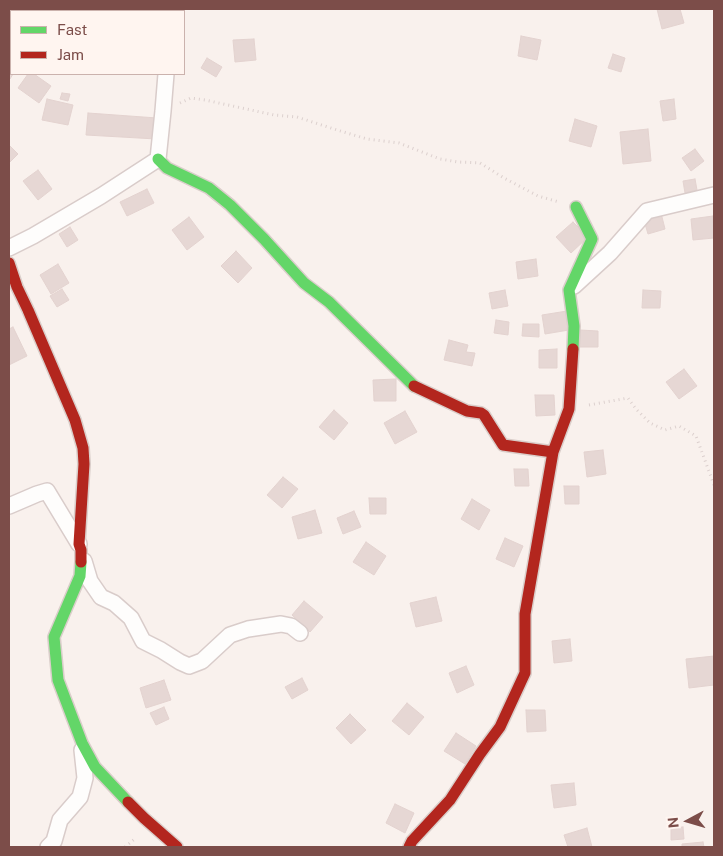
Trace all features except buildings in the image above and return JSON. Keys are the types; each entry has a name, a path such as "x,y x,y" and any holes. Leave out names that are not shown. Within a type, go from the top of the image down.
{"street":[{"path":"158,159 166,75"},
{"path":"9,248 101,196 158,159"},
{"path":"158,159 167,168 208,188 230,204 304,283 329,302 385,356 412,386 467,411 481,413 503,445 553,452"},
{"path":"569,290 610,253 647,211 714,195"},
{"path":"409,847 412,841 450,800 500,727 525,673 524,614 553,452 568,409 574,326 569,290 592,239 576,207"},
{"path":"9,263 17,287 75,420 83,448 80,576 54,637 58,680 82,743 95,767 144,818 177,847"},
{"path":"9,506 47,491 80,547 90,581 101,597 114,603 131,618 143,640 189,666 202,661 230,635 248,628 281,624 291,626 300,633"},
{"path":"48,847 54,840 60,820 80,797 85,778 82,743"}],"path":[{"path":"163,111 191,98 274,115 297,117 368,138 399,143 440,159 480,163 538,196 576,207"},
{"path":"568,409 628,398 636,409 650,422 665,430 679,426 696,436 714,485"}],"traffic: fast":[{"path":"158,159 167,168 209,188 230,205 304,283 329,302 414,386"},
{"path":"573,349 574,326 569,290 592,239 576,207"},
{"path":"81,562 80,576 54,637 58,680 82,743 95,767 128,802"}],"traffic: jam":[{"path":"9,263 17,287 75,420 83,448 84,464 79,544 81,562"},
{"path":"414,386 467,411 481,413 503,445 553,452 569,409 573,349"},
{"path":"409,847 412,841 450,800 500,727 525,673 525,614 553,452"},
{"path":"128,802 177,847"}]}
